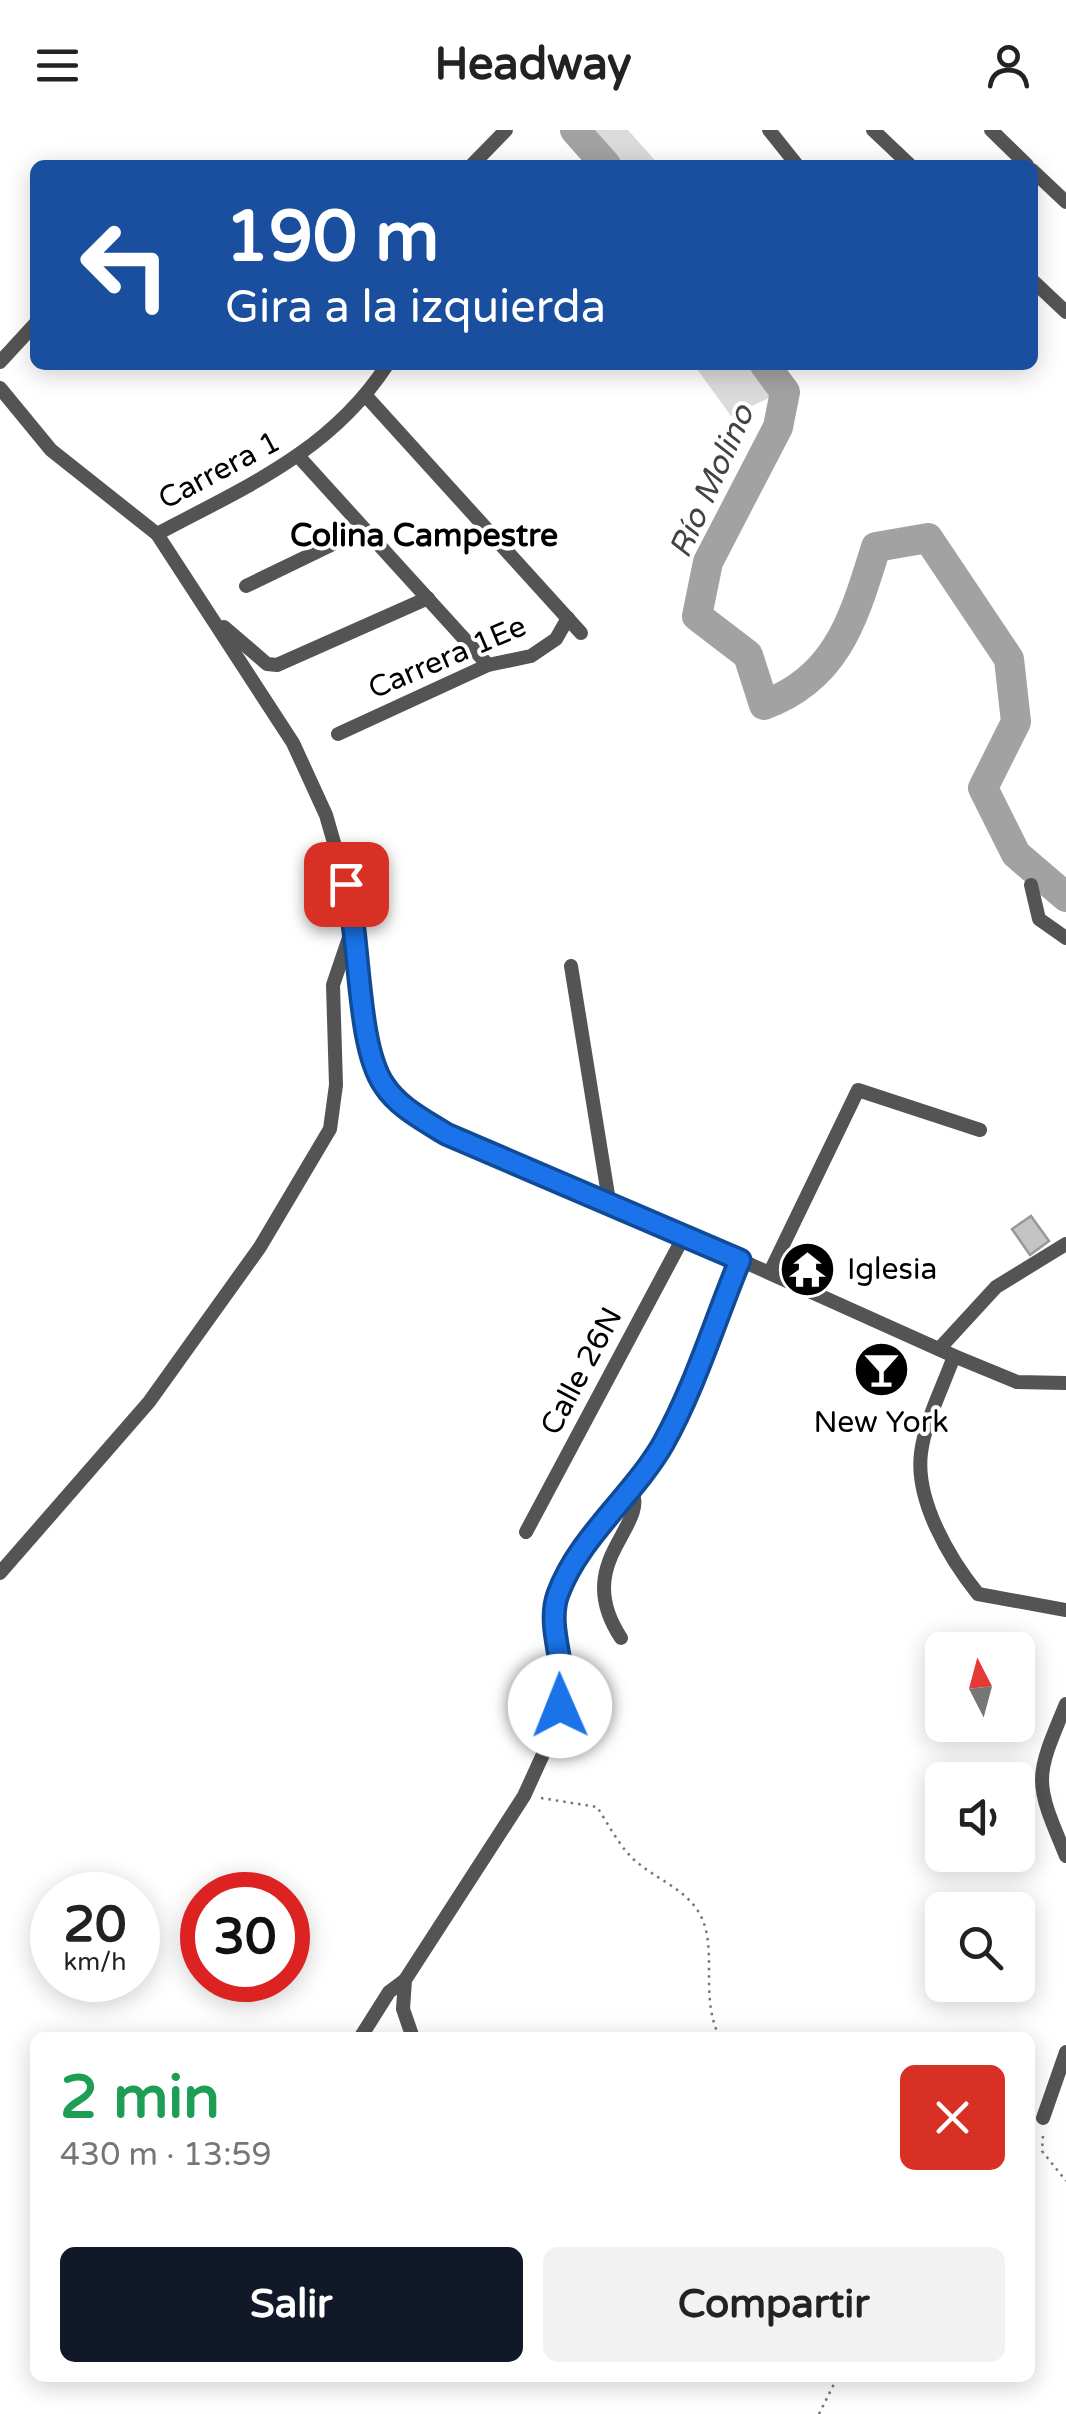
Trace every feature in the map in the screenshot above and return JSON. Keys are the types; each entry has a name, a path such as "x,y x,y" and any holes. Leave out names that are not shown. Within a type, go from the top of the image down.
{"street":[{"path":"477,160 506,130"},
{"path":"769,130 793,160"},
{"path":"873,130 905,160"},
{"path":"991,130 1022,160"},
{"path":"1038,176 1066,202"},
{"path":"1038,286 1066,312"},
{"path":"0,362 30,329"},
{"name":"Carrera 1","path":"156,534 300,458 366,396 384,370"},
{"path":"0,388 51,450 156,534 212,616 314,783 356,919 370,1055 384,1086 409,1110 446,1134 609,1201 946,1353 1017,1382 1066,1383"},
{"path":"366,396 581,633"},
{"path":"300,458 488,665"},
{"path":"246,586 362,530"},
{"path":"212,616 267,664 277,666 428,598"},
{"name":"Carrera 1Ee","path":"338,734 488,665 531,656 556,639 568,618"},
{"path":"1031,885 1039,918 1066,938"},
{"path":"0,1572 149,1402 260,1247 330,1129 336,1086 333,985 356,919"},
{"path":"571,966 609,1201"},
{"path":"770,1272 858,1090 980,1130"},
{"name":"Calle 26N","path":"526,1532 684,1236"},
{"path":"1066,1244 996,1287 946,1353 921,1451 920,1490 964,1576 978,1594 1066,1610"},
{"path":"364,2032 390,1992 405,1980 524,1796 555,1728 566,1686 558,1648 556,1598 572,1564 632,1490 664,1442 740,1260"},
{"path":"622,1638 609,1619 602,1598 603,1572 634,1507 632,1490"},
{"path":"1066,1704 1039,1767 1039,1792 1066,1856"},
{"path":"405,1980 403,2008 410,2032"},
{"path":"1043,2118 1066,2052"}],"path":[{"path":"524,1796 581,1801 597,1808 634,1861 676,1889 699,1912 709,1948 706,2000 718,2032"},
{"path":"1043,2118 1042,2151 1066,2181"},
{"path":"819,2414 835,2382"}],"shaded area":[{"path":"592,130 628,130 655,160 615,160"},
{"path":"698,370 757,370 777,394 731,416"}],"building":[{"path":"1031,1216 1049,1241 1030,1255 1012,1229"},
{"name":"New York","path":"874,1346 902,1357 888,1393 860,1382"}],"waterway":[{"name":"Río Molino","path":"575,130 602,160"},
{"name":"Río Molino","path":"769,370 785,392 778,427 708,562 697,616 748,655 764,705 810,679 826,662 850,621 876,547 928,538 1009,659 1016,722 983,788 1016,854 1066,897"}],"place":[{"name":"Iglesia","path":"808,1269"},
{"name":"New York","path":"881,1370"}],"district":[{"name":"Colina Campestre","path":"424,535"}],"route":[{"path":"346,884 356,919 370,1055 384,1086 409,1110 446,1134 740,1260 664,1442 632,1490 572,1564 556,1598 558,1648 566,1686 560,1706"}]}
